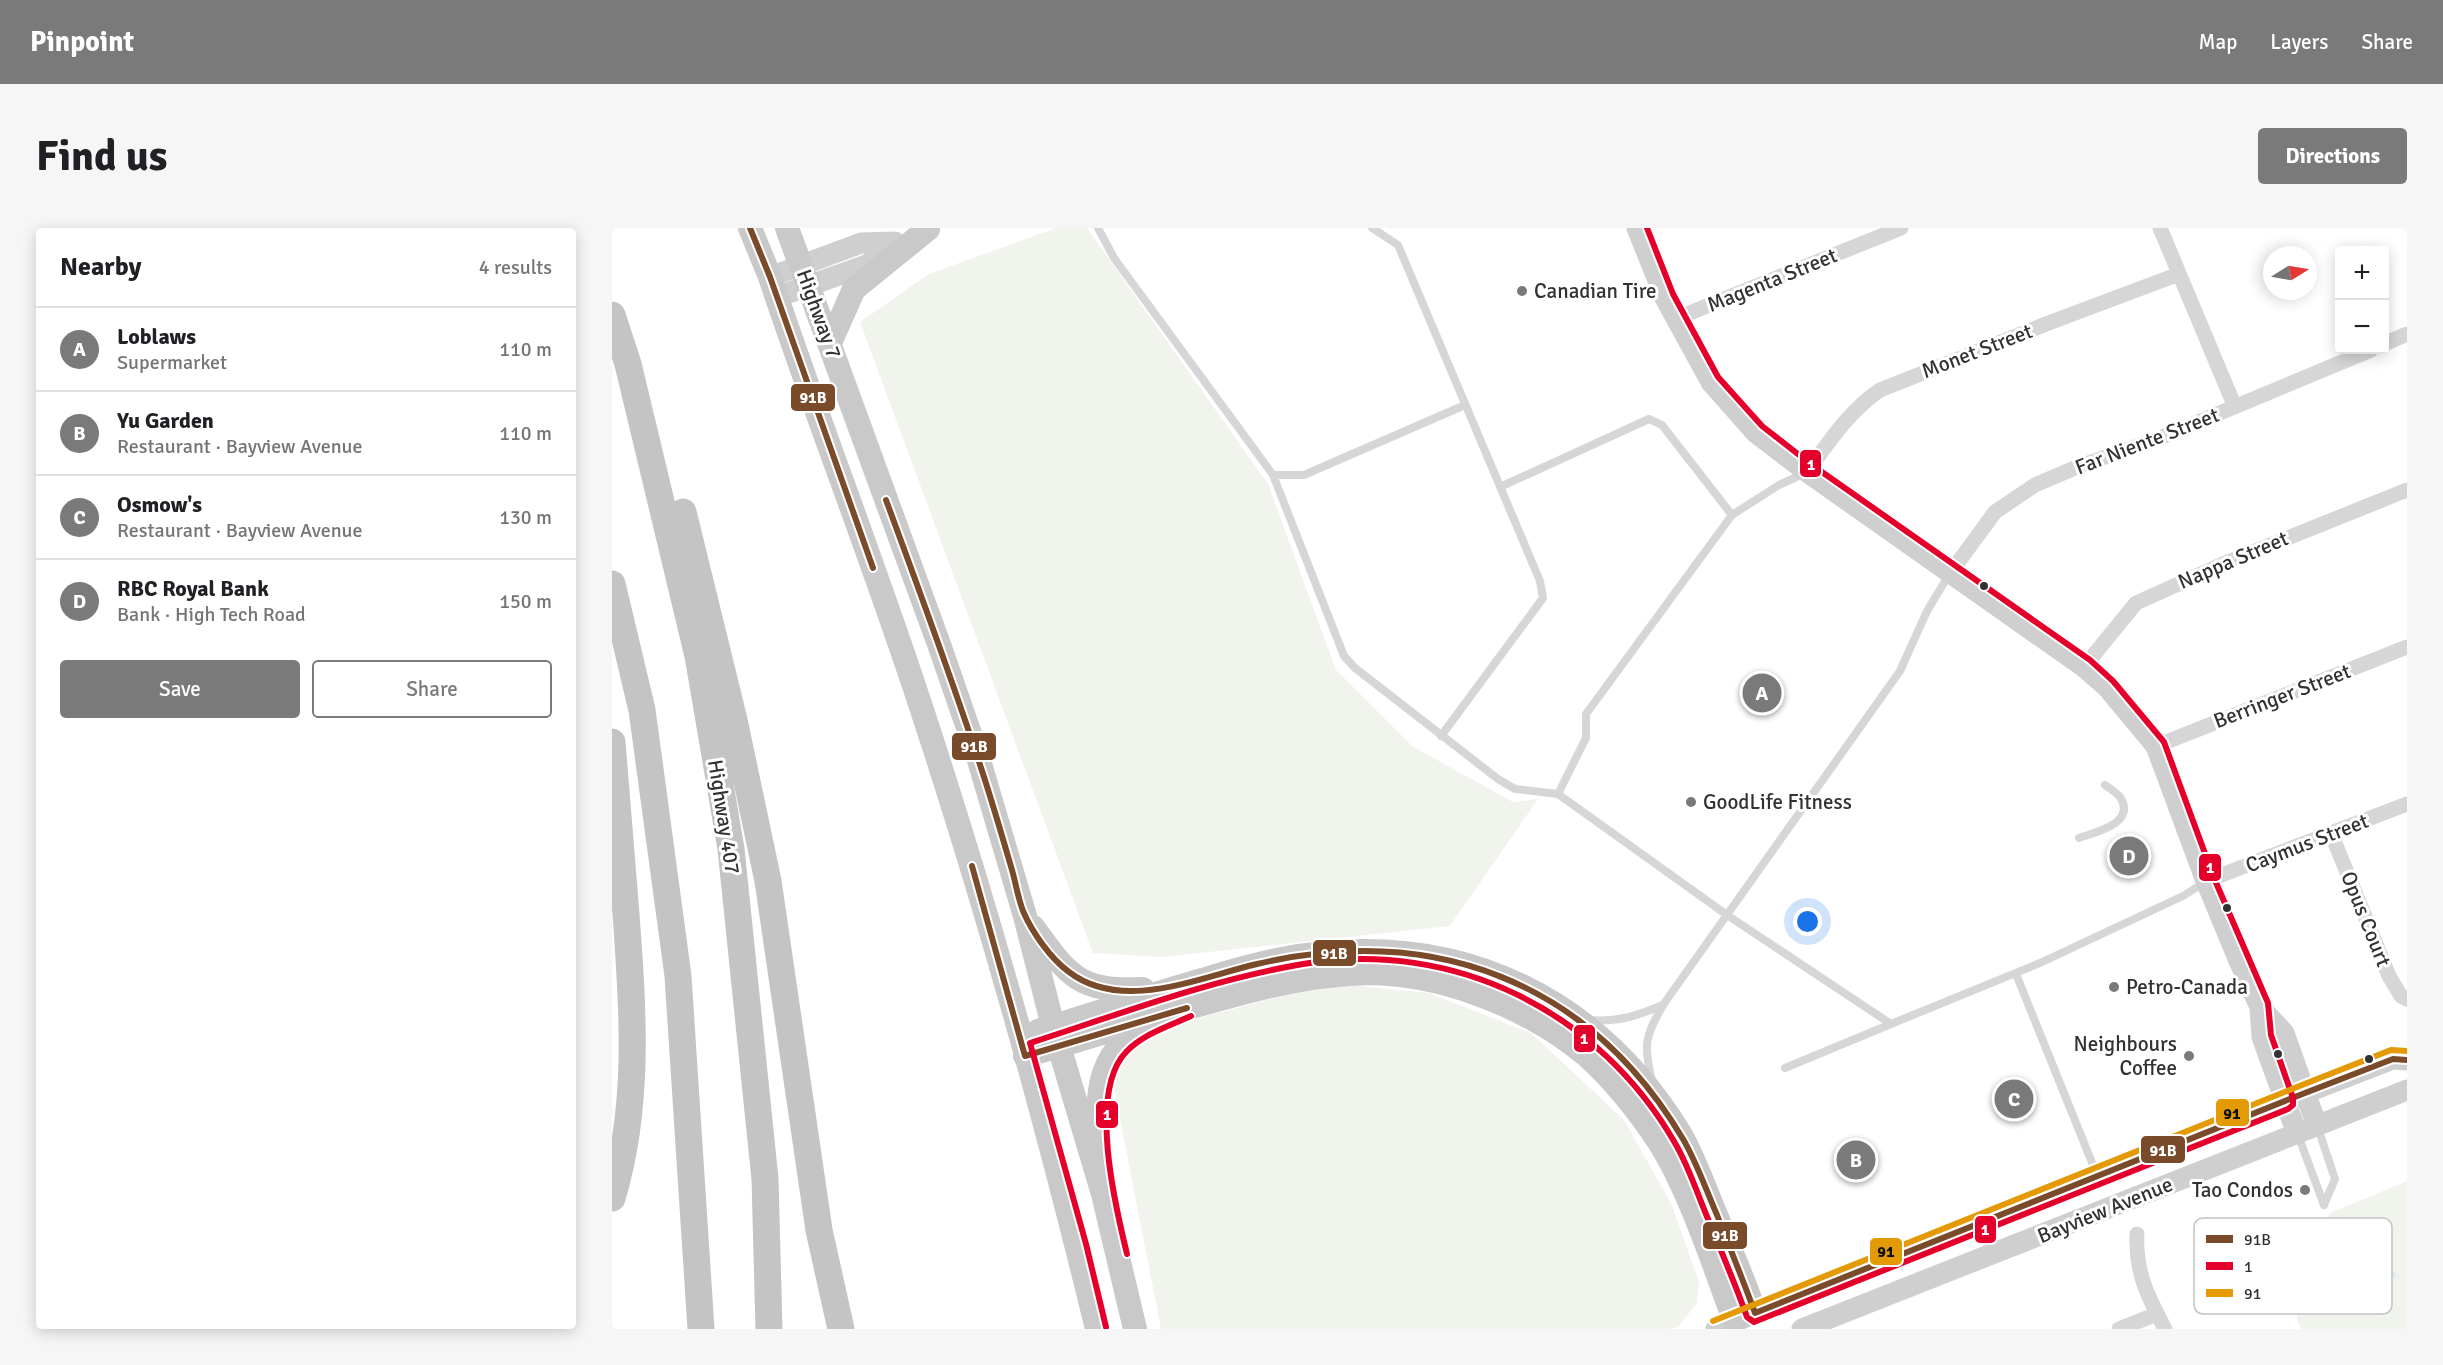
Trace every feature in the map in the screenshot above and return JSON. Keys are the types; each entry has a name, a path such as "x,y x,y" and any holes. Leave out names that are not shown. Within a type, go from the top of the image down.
{"highway":[{"name":"Highway 407","path":"612,315 628,364 698,656 730,849 765,1179 769,1329"},
{"path":"628,364 656,406 734,720 768,881 819,1230 841,1329"},
{"path":"612,584 642,710 678,976 701,1329"},
{"path":"612,742 633,1012 631,1090 623,1163 612,1198"}],"main road":[{"name":"Highway 7","path":"750,228 924,714 975,874 1077,1246 1097,1329"},
{"name":"Highway 7","path":"787,228 978,757 1103,1194 1135,1329"},
{"path":"830,343 854,288 929,228"},
{"path":"1025,916 1057,961 1081,982 1097,988 1179,998 1353,973 1401,976 1447,984 1500,1003 1544,1025 1586,1055 1626,1095 1660,1143 1741,1324"},
{"path":"1022,1046 1179,998 1260,963 1306,955 1348,950 1423,954 1468,964 1506,978 1579,1019 1635,1071 1682,1137 1700,1176 1741,1324"},
{"path":"1103,1194 1097,1106 1101,1078 1118,1048 1179,998"}],"street":[{"path":"773,287 806,276 867,265 895,242 929,228"},
{"path":"1637,228 1665,298 1711,382 1756,433 1807,472 2084,667 2107,687 2156,746 2206,881 2260,1007 2283,1034 2317,1126"},
{"name":"Magenta Street","path":"1677,318 1901,228"},
{"path":"2160,228 2235,406"},
{"name":"Monet Street","path":"1807,472 1848,417 1862,402 1880,390 2179,274"},
{"path":"2389,342 2407,334"},
{"name":"Far Niente Street","path":"1951,572 1995,512 2035,485 2077,467 2123,452 2361,354"},
{"name":"Nappa Street","path":"2084,667 2136,603 2223,564 2407,490"},
{"name":"Berringer Street","path":"2156,746 2407,647"},
{"name":"Caymus Street","path":"2206,881 2407,804"},
{"name":"Opus Court","path":"2331,834 2389,976 2401,996 2407,999"},
{"path":"2260,1007 2262,1037 2297,1134"},
{"name":"Bayview Avenue","path":"1741,1324 2305,1093 2393,1059 2407,1060"},
{"name":"Bayview Avenue","path":"1802,1329 2407,1090"},
{"path":"2137,1234 2138,1268 2165,1329"},
{"path":"2119,1329 2157,1314"}],"lane":[{"path":"1098,228 1114,258 1273,475 1344,656 1355,668 1498,780 1515,789 1558,794 1727,915 1891,1024"},
{"path":"1372,228 1398,245 1540,581 1543,598 1441,736"},
{"path":"1273,475 1304,475 1465,405"},
{"path":"1500,487 1649,419 1662,425 1732,514"},
{"path":"1558,794 1586,738 1586,714 1732,514 1779,485 1807,472"},
{"path":"1656,1099 1646,1055 1647,1034 1663,1005 1900,671 1927,611 1951,572"},
{"path":"2079,838 2118,824 2122,816 2123,808 2120,797 2105,785"},
{"path":"1785,1068 2016,974 2183,896 2206,881"},
{"path":"2016,974 2097,1177"},
{"path":"1579,1019 1610,1022 1630,1018 1663,1005"},
{"path":"2297,1134 2324,1205 2335,1179 2317,1126"}],"shaded area":[{"path":"1056,228 1087,228 1268,484 1336,670 1412,746 1513,802 1538,799 1450,926 1162,957 1093,953 860,322 929,274"},
{"path":"1330,983 1429,993 1531,1033 1624,1120 1671,1203 1699,1282 1697,1303 1678,1327 1668,1329 1161,1329 1114,1088 1121,1055 1159,1029"},
{"path":"2407,1181 2407,1329 2302,1329 2297,1320 2297,1314 2392,1314 2392,1218 2326,1218 2330,1213"}],"transit line":[{"name":"91B","path":"750,228 770,277 873,568"},
{"name":"1","path":"1106,1327 1086,1244 1030,1043 1199,988 1303,964 1359,959 1414,963 1467,975 1517,995 1564,1022 1606,1056 1643,1096 1675,1143 1689,1171 1747,1317 1754,1322 2288,1109 2293,1105 2293,1098 2271,1035 2268,1003 2214,878 2164,742 2113,681 2090,660 1812,465 1762,426 1718,377 1673,294 1647,228"},
{"name":"91B","path":"886,500 973,742 1023,911 1042,944 1055,960 1069,972 1090,984 1113,990 1137,991 1187,983 1257,964 1322,953 1385,952 1445,960 1501,977 1554,1003 1602,1039 1645,1084 1683,1139 1693,1157 1755,1313 2305,1093 2393,1059 2407,1060"},
{"name":"91B","path":"972,866 1025,1056"},
{"name":"91B","path":"1025,1056 1187,1008"},
{"name":"1","path":"1127,1254 1111,1179 1106,1121 1108,1094 1115,1070 1126,1052 1140,1040 1191,1016"},
{"name":"91","path":"1713,1321 2391,1050 2407,1051"}],"place":[{"name":"Canadian Tire","path":"1522,291"},
{"name":"Loblaws","path":"1762,693"},
{"name":"GoodLife Fitness","path":"1691,802"},
{"name":"RBC Royal Bank","path":"2129,856"},
{"name":"Petro-Canada","path":"2114,987"},
{"name":"Neighbours Coffee","path":"2189,1056"},
{"name":"Osmow's","path":"2014,1099"},
{"name":"Yu Garden","path":"1856,1160"},
{"name":"Tao Condos","path":"2305,1190"}]}
